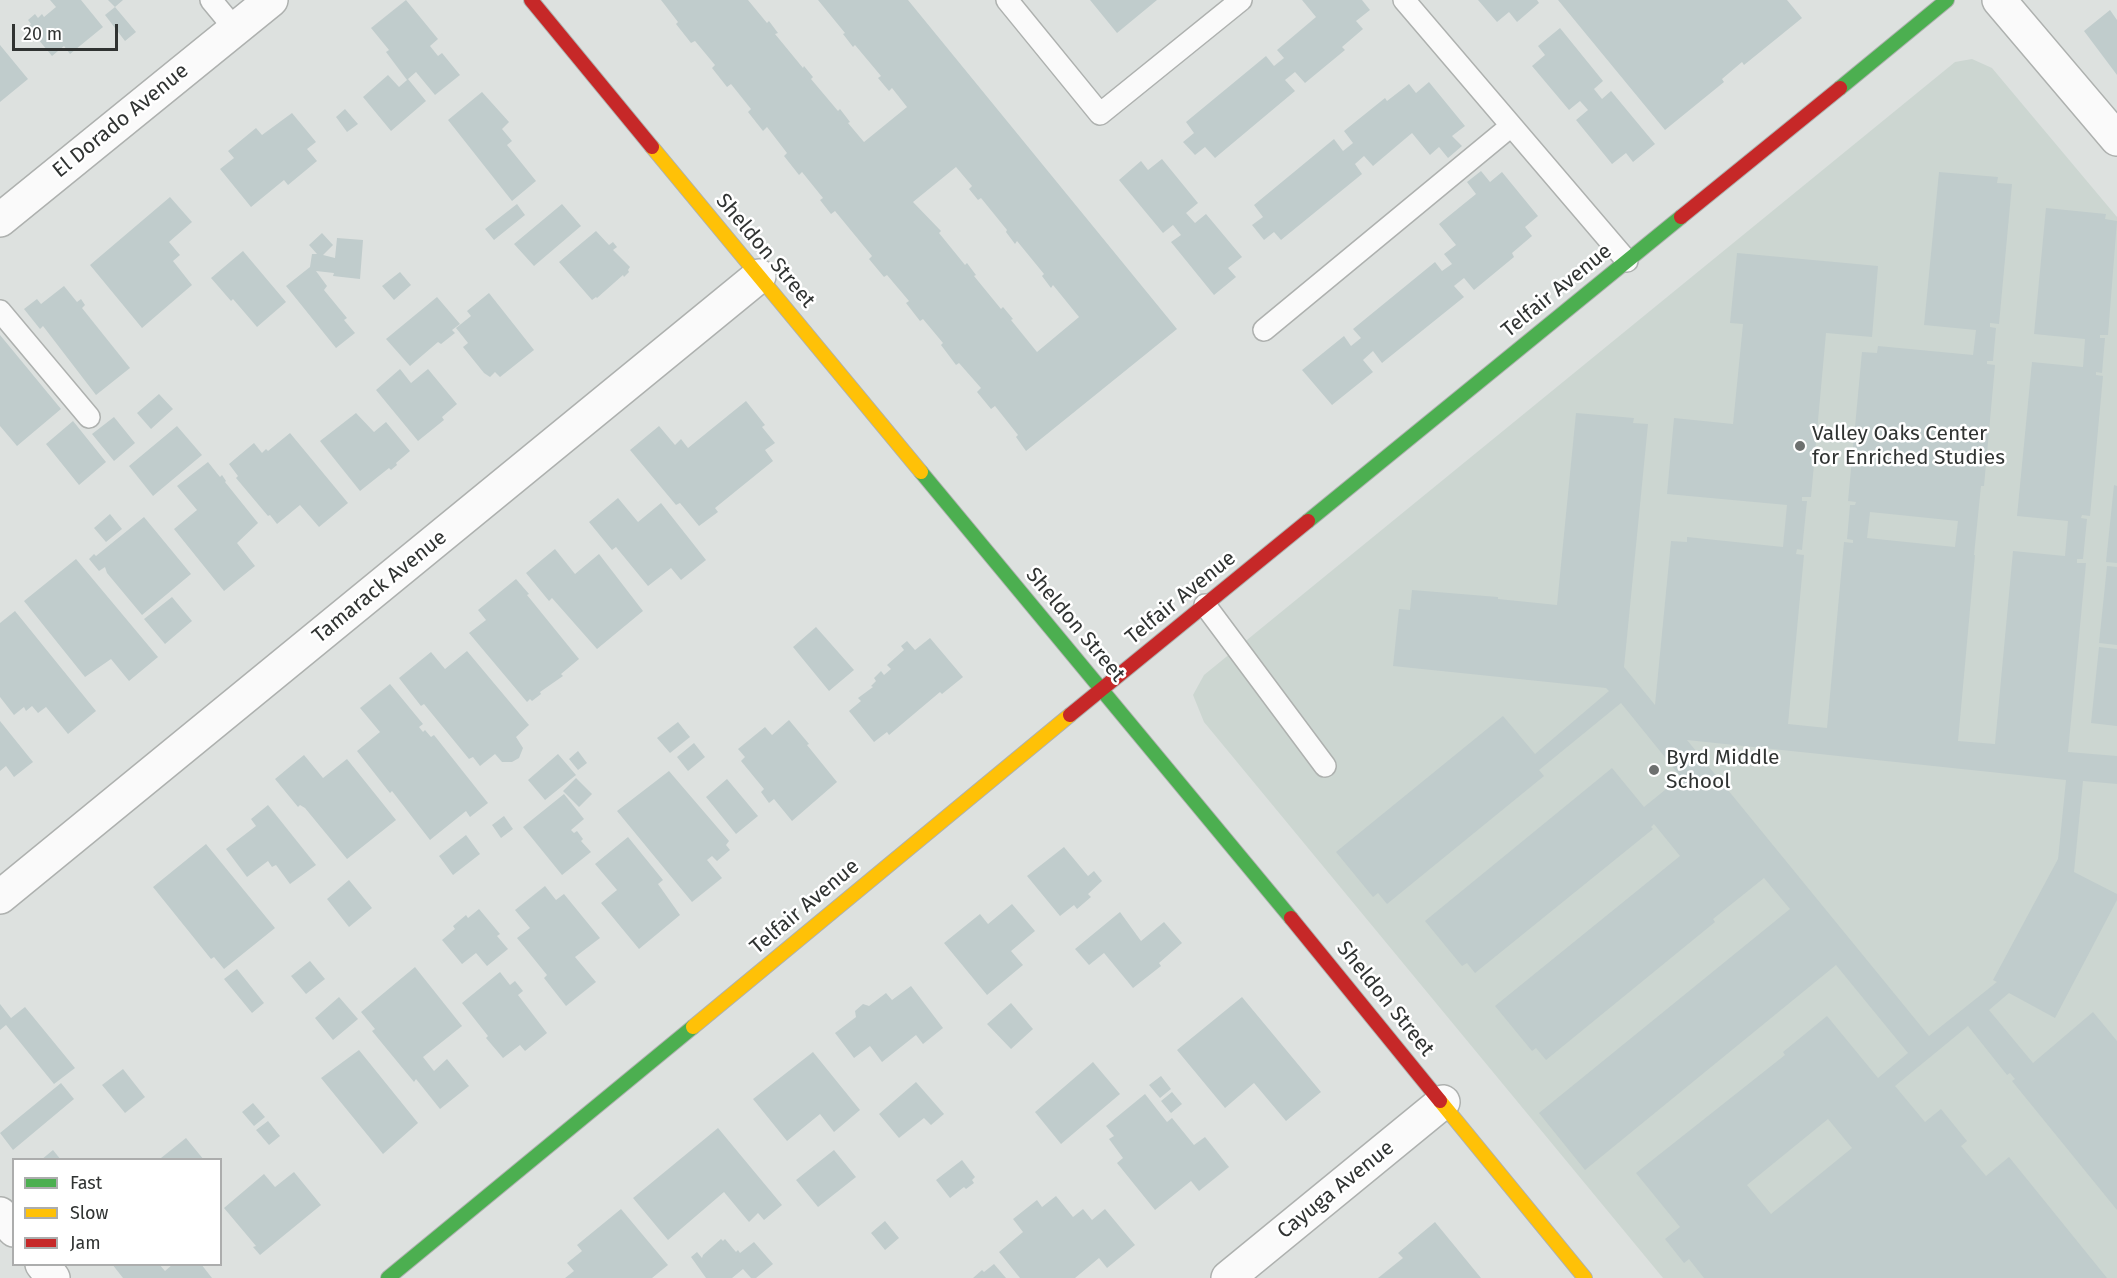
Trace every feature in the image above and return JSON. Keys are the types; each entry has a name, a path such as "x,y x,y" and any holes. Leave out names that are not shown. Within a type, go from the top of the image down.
{"street":[{"name":"El Dorado Avenue","path":"0,220 271,0"},
{"name":"Sheldon Street","path":"531,0 1195,801 1585,1278"},
{"name":"Telfair Avenue","path":"388,1278 1101,690 1947,0"},
{"path":"1999,0 2117,139"},
{"name":"Tamarack Avenue","path":"0,897 759,276"},
{"name":"Cayuga Avenue","path":"1228,1278 1443,1102"},
{"path":"0,1214 12,1228"},
{"path":"44,1266 53,1278"}],"lane":[{"path":"211,0 235,29"},
{"path":"1007,0 1100,114 1241,0"},
{"path":"1404,0 1627,261"},
{"path":"1263,330 1511,126"},
{"path":"0,311 88,417"},
{"path":"1205,605 1325,766"}],"shaded area":[{"name":"Valley Oaks Center for Enriched Studies","path":"1972,59 1992,68 2117,217 2117,1278 1663,1278 1204,722 1193,695 1204,675 1955,62"}],"building":[{"path":"50,0 81,0 103,27 70,54 64,46 52,56 28,27 31,24 28,20 35,14 38,18 42,14 44,17 56,7"},
{"path":"108,0 123,0 115,7"},
{"path":"406,0 438,39 430,46 438,56 442,53 460,75 435,95 416,72 408,79 426,101 391,131 363,97 388,75 399,87 407,80 386,52 389,50 371,28"},
{"path":"661,0 748,0 767,23 769,21 778,33 775,34 813,77 811,79 838,111 840,109 864,142 907,107 892,88 889,91 878,78 881,76 855,45 853,47 843,34 845,33 818,0 908,0 1177,329 1026,451 1016,437 1018,435 995,406 991,409 977,392 981,388 959,363 956,365 941,345 943,343 923,319 920,321 906,303 909,301 887,275 884,277 869,259 872,256 835,211 831,214 820,200 823,198 802,172 799,175 784,156 787,153 767,127 763,131 748,112 751,109 731,84 727,87 712,68 715,65 695,41 691,43 676,24 678,22","holes":["956,167 972,186 969,189 978,200 981,198 1007,230 1006,232 1015,244 1017,241 1044,274 1042,276 1051,288 1053,285 1079,317 1037,352 1011,320 1013,319 1003,307 1001,309 974,276 976,275 967,263 965,265 939,233 941,231 913,202"]},
{"path":"1090,0 1157,0 1117,33"},
{"path":"1302,0 1362,0 1370,10 1356,21 1363,29 1342,47 1345,50 1305,83 1295,72 1285,80 1295,91 1215,158 1205,147 1195,155 1183,142 1194,133 1186,122 1266,56 1274,66 1284,58 1277,50 1316,17"},
{"path":"1478,0 1537,0 1539,3 1517,22 1509,12 1497,22"},
{"path":"1558,0 1787,0 1802,18 1744,65 1742,62 1722,79 1724,82 1665,130"},
{"path":"115,7 136,32 125,41 105,15"},
{"path":"2110,10 2117,20 2117,75 2084,31"},
{"path":"1560,28 1603,81 1594,89 1602,99 1611,91 1655,144 1633,162 1626,153 1612,164 1576,120 1588,110 1580,101 1569,110 1532,66 1545,55 1538,46"},
{"path":"0,45 28,79 0,102"},
{"path":"1429,82 1465,126 1452,136 1462,146 1448,158 1439,147 1430,155 1412,133 1373,166 1364,156 1355,164 1362,174 1281,240 1274,232 1264,240 1252,225 1263,217 1254,205 1334,139 1343,151 1353,143 1344,131 1385,98 1387,101 1409,84 1416,93"},
{"path":"482,92 509,122 502,129 512,141 507,145 536,181 512,201 448,120"},
{"path":"345,109 358,124 347,132 336,117"},
{"path":"292,113 316,142 307,149 317,161 288,185 284,180 251,207 220,169 234,158 228,151 256,128 262,135"},
{"path":"1162,159 1198,203 1186,213 1195,223 1206,214 1242,257 1228,268 1236,277 1214,295 1171,242 1181,235 1173,225 1163,233 1119,180 1141,161 1148,170"},
{"path":"1481,171 1490,182 1502,172 1538,216 1525,227 1532,236 1512,253 1514,257 1474,290 1464,278 1454,286 1464,297 1382,363 1373,351 1363,360 1373,372 1332,405 1302,370 1344,336 1351,346 1361,338 1353,329 1435,262 1442,271 1452,264 1444,254 1456,245 1439,224 1476,194 1467,182"},
{"path":"1939,172 1998,177 1997,183 2012,184 1999,324 1990,323 1990,327 1996,328 1993,361 1987,361 1987,364 1995,365 1984,486 1981,486 1974,555 1958,741 1995,744 2013,551 2065,556 2068,521 2017,516 2032,362 2083,367 2085,339 2034,334 2046,208 2106,214 2105,219 2117,221 2108,335 2100,335 2100,338 2105,338 2102,373 2096,372 2096,375 2103,376 2090,516 2082,515 2081,518 2087,519 2083,559 2077,559 2077,563 2086,563 2068,752 2117,756 2117,784 2083,781 2074,872 2117,894 2117,900 2055,1018 2009,993 1989,1010 2033,1063 2093,1012 2117,1041 2117,1210 2012,1081 2015,1079 2010,1073 2007,1075 1968,1026 1895,1086 1925,1122 1941,1109 1967,1141 1961,1146 1986,1176 2009,1157 2107,1278 1704,1278 1689,1259 1684,1263 1665,1239 1680,1227 1636,1173 1785,1055 1783,1052 1827,1016 1878,1078 1908,1053 1836,965 1585,1170 1539,1113 1790,909 1764,878 1713,919 1715,922 1546,1060 1536,1048 1532,1051 1495,1006 1680,856 1654,824 1651,827 1653,829 1475,973 1467,963 1462,966 1425,921 1612,768 1644,807 1681,777 1621,703 1539,770 1544,776 1387,904 1378,893 1373,897 1336,852 1503,716 1535,754 1609,691 1606,688 1393,666 1399,609 1410,610 1412,590 1498,597 1498,599 1557,605 1576,413 1634,418 1633,423 1648,424 1624,667 1655,705 1671,541 1687,542 1687,537 1783,547 1787,505 1667,494 1674,418 1733,424 1743,324 1730,323 1737,253 1878,266 1872,337 1826,333 1811,497 1802,497 1802,501 1807,501 1802,550 1797,549 1796,554 1804,555 1788,724 1827,728 1844,542 1853,543 1853,540 1847,539 1850,505 1855,505 1856,502 1848,501 1862,352 1877,353 1878,346 1973,355 1976,330 1924,325","holes":["1870,512 1958,521 1955,547 1867,538","1687,740 2066,780 2058,859 1993,980 1997,982 1929,1036","1828,1119 1852,1148 1771,1214 1747,1185"]},
{"path":"170,197 192,222 169,242 180,255 173,261 192,285 142,328 90,265"},
{"path":"517,204 525,215 494,240 485,229"},
{"path":"562,204 581,226 534,266 514,244"},
{"path":"596,231 609,245 613,242 617,247 613,250 630,267 624,277 623,275 592,300 559,262"},
{"path":"322,233 333,245 323,255 335,258 337,238 363,240 360,279 333,276 334,273 316,271 327,286 324,290 347,318 344,320 355,333 336,348 286,286 310,267 312,254 317,254 309,245"},
{"path":"243,251 286,302 257,327 211,278"},
{"path":"400,272 411,285 394,300 382,286"},
{"path":"64,286 77,302 81,299 85,305 82,308 130,368 96,395 43,326 40,329 24,309 37,299 41,304"},
{"path":"489,293 534,350 500,377 495,372 490,377 484,373 463,347 468,343 456,328 471,316 467,311"},
{"path":"437,297 460,324 452,330 455,333 441,344 438,342 410,366 386,339"},
{"path":"0,335 61,409 17,446 0,426"},
{"path":"400,369 411,383 428,369 457,404 442,417 444,420 418,441 376,390"},
{"path":"159,394 173,409 151,429 137,413"},
{"path":"746,401 765,425 762,427 775,443 765,450 773,461 715,508 718,512 699,526 680,503 676,505 630,450 659,426 675,445 681,439 688,448"},
{"path":"356,413 374,432 386,422 410,451 391,470 389,468 360,491 320,441"},
{"path":"114,417 135,443 114,461 92,434"},
{"path":"73,421 106,462 79,485 46,444"},
{"path":"177,426 202,455 153,496 129,466"},
{"path":"290,433 348,503 319,527 300,505 277,524 236,478 238,476 229,464 254,443 262,453 266,449 268,451"},
{"path":"208,462 220,477 222,475 258,523 237,543 255,566 224,591 174,529 197,510 177,486"},
{"path":"2114,485 2117,486 2117,563 2106,562"},
{"path":"618,498 638,522 661,503 706,560 681,580 671,568 648,586 616,547 612,550 589,522"},
{"path":"110,514 122,529 106,542 94,528"},
{"path":"144,517 191,574 142,615 107,573 105,567 99,571 89,559 94,554 96,556"},
{"path":"555,549 575,574 599,554 643,611 597,649 552,598 549,601 526,573"},
{"path":"76,559 158,657 129,681 111,659 85,677 24,601"},
{"path":"2107,566 2117,567 2117,645 2099,643"},
{"path":"516,579 579,659 561,674 563,676 540,692 541,694 532,701 530,699 527,702 469,633 486,620 478,610"},
{"path":"172,597 192,621 165,644 144,619"},
{"path":"15,611 96,711 68,734 46,707 38,713 32,706 26,711 24,707 14,715 0,697 0,623"},
{"path":"816,627 854,670 829,691 793,647"},
{"path":"930,638 963,677 942,694 940,692 889,735 887,732 874,742 849,711 861,701 858,698 873,687 871,686 876,681 874,678 881,671 884,675 891,669 887,665 904,650 901,646 907,641 915,650"},
{"path":"2099,647 2117,649 2117,726 2091,723"},
{"path":"467,651 529,725 516,737 523,748 519,758 512,762 502,762 495,754 480,766 473,757 469,759 424,704 421,706 399,678 431,652 445,669"},
{"path":"390,684 423,724 419,727 423,732 425,730 431,737 434,735 488,803 470,817 466,811 430,840 357,751 380,732 360,708"},
{"path":"789,720 837,782 792,821 774,799 769,803 761,792 764,789 741,761 745,757 738,749 765,727 772,735"},
{"path":"0,721 33,762 14,777 6,766 0,771"},
{"path":"678,722 690,737 670,753 657,738"},
{"path":"694,743 705,757 688,771 677,757"},
{"path":"578,751 587,763 578,770 569,759"},
{"path":"558,754 576,775 545,800 528,780"},
{"path":"304,755 323,778 347,759 396,820 347,859 305,808 300,805 298,807 275,779"},
{"path":"669,771 729,841 726,845 730,850 717,861 712,856 707,860 722,878 692,902 617,811"},
{"path":"576,778 592,794 579,807 563,791"},
{"path":"727,779 758,816 736,834 706,797"},
{"path":"564,794 584,819 571,830 574,833 577,831 583,839 581,841 591,852 562,875 523,827"},
{"path":"268,805 316,865 290,884 276,865 272,867 268,861 247,877 226,849 256,826 251,819"},
{"path":"504,816 513,829 501,838 492,825"},
{"path":"466,835 480,854 453,875 439,856"},
{"path":"628,837 663,880 658,884 680,915 639,949 601,903 617,890 595,864"},
{"path":"206,844 275,928 224,969 214,957 211,959 153,887"},
{"path":"1064,847 1088,876 1094,871 1102,881 1088,894 1091,897 1077,909 1074,905 1060,916 1027,876"},
{"path":"349,880 372,908 349,927 327,899"},
{"path":"545,886 556,900 564,894 600,938 575,957 596,982 566,1006 544,978 547,975 517,938 530,928 515,910"},
{"path":"1012,904 1035,931 1011,951 1023,965 987,995 944,943 980,914 988,924"},
{"path":"479,909 500,934 497,936 508,949 487,966 476,953 462,964 442,940 466,915 468,918"},
{"path":"1120,912 1141,941 1164,922 1182,943 1159,963 1161,966 1133,988 1104,953 1089,965 1075,949"},
{"path":"310,961 325,979 306,994 291,976"},
{"path":"415,967 462,1026 423,1057 434,1071 447,1059 469,1086 440,1109 416,1079 414,1082 372,1031 375,1029 361,1012"},
{"path":"237,969 264,1003 252,1013 224,979"},
{"path":"500,972 510,985 515,981 523,991 518,995 547,1033 525,1051 520,1045 503,1058 462,1003"},
{"path":"911,986 943,1028 923,1044 916,1035 882,1062 870,1046 854,1058 835,1033 856,1017 855,1011 863,1004 869,1006 886,993 892,1000"},
{"path":"339,997 358,1019 333,1040 315,1018"},
{"path":"1242,997 1321,1092 1286,1121 1254,1083 1225,1108 1177,1050"},
{"path":"1011,1003 1033,1029 1011,1049 987,1024"},
{"path":"0,1004 11,1018 25,1007 75,1068 54,1084 6,1025 0,1030"},
{"path":"359,1050 418,1123 383,1154 321,1078"},
{"path":"813,1052 860,1110 834,1132 820,1114 787,1141 753,1099"},
{"path":"1093,1062 1120,1094 1061,1144 1035,1112"},
{"path":"123,1069 145,1097 125,1113 102,1085"},
{"path":"1161,1076 1171,1089 1160,1098 1149,1085"},
{"path":"916,1082 944,1114 931,1125 924,1118 899,1138 879,1114"},
{"path":"61,1083 74,1099 13,1150 0,1133"},
{"path":"1172,1092 1182,1104 1171,1113 1161,1101"},
{"path":"1145,1094 1167,1122 1172,1118 1194,1145 1205,1137 1229,1167 1199,1191 1191,1181 1155,1210 1117,1163 1123,1158 1109,1139 1114,1136 1106,1126"},
{"path":"253,1103 265,1117 254,1126 242,1112"},
{"path":"268,1121 280,1136 269,1145 256,1130"},
{"path":"718,1128 782,1205 764,1220 758,1213 749,1222 724,1192 668,1240 633,1198"},
{"path":"186,1138 202,1158 161,1158"},
{"path":"53,1150 59,1158 43,1158"},
{"path":"834,1150 856,1177 818,1207 796,1180"},
{"path":"962,1160 975,1177 972,1180 974,1183 966,1189 964,1187 950,1198 936,1180"},
{"path":"294,1172 321,1205 260,1255 253,1247 256,1246 224,1208 264,1174 275,1187"},
{"path":"1056,1196 1073,1217 1083,1209 1092,1220 1105,1209 1135,1245 1107,1268 1099,1258 1075,1278 1020,1278 999,1252 1023,1232 1013,1219 1037,1200 1042,1207"},
{"path":"621,1209 668,1265 652,1278 565,1278 574,1271 567,1263 582,1251 577,1245"},
{"path":"885,1221 899,1238 885,1250 871,1233"},
{"path":"1435,1222 1481,1278 1378,1278 1403,1258 1398,1253"},
{"path":"721,1239 723,1241 725,1239 736,1252 738,1250 740,1253 754,1242 773,1264 756,1278 751,1278 743,1269 732,1278 706,1278 691,1257 697,1252 702,1258"},
{"path":"994,1264 1006,1278 973,1278 982,1270 984,1272"},
{"path":"114,1266 161,1266 165,1271 171,1266 203,1266 212,1278 123,1278"}],"traffic: fast":[{"path":"1840,88 1947,0"},
{"path":"1308,521 1681,217"},
{"path":"921,472 1291,918"},
{"path":"388,1278 693,1027"}],"traffic: slow":[{"path":"652,147 921,472"},
{"path":"693,1027 1070,715"},
{"path":"1440,1101 1585,1278"}],"traffic: jam":[{"path":"531,0 652,147"},
{"path":"1681,217 1840,88"},
{"path":"1070,715 1308,521"},
{"path":"1291,918 1440,1101"}],"place":[{"name":"Valley Oaks Center for Enriched Studies","path":"1800,446"},
{"name":"Byrd Middle School","path":"1654,770"}]}
